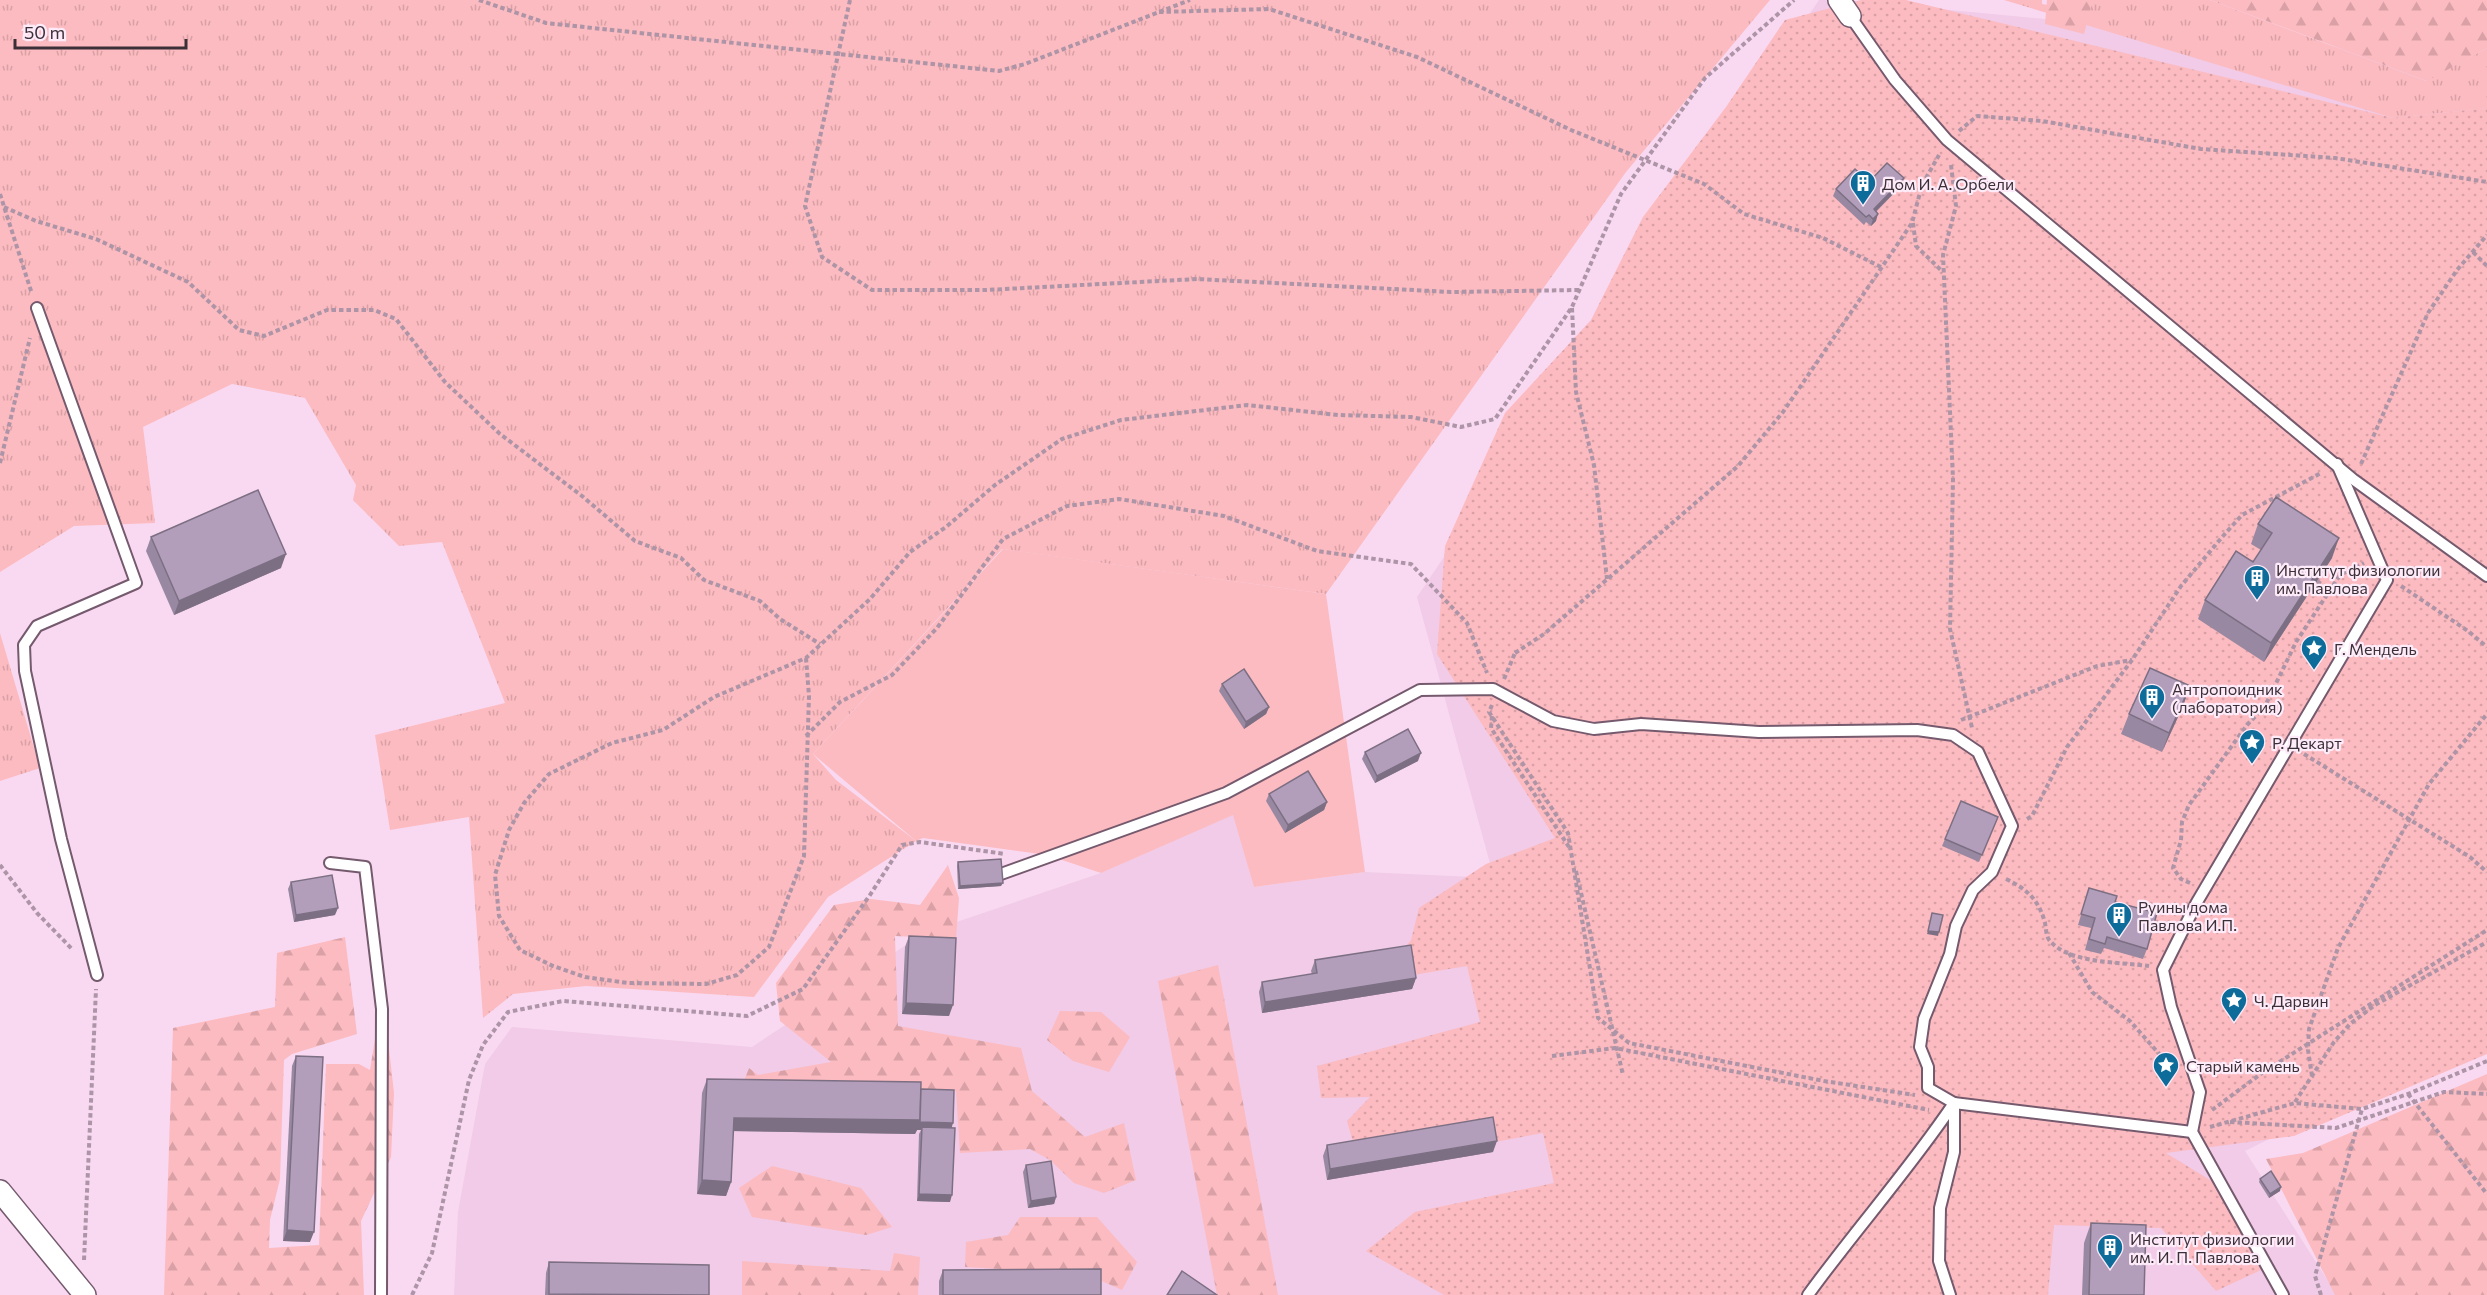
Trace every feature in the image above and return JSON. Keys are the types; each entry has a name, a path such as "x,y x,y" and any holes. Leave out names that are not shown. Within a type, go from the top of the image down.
{"street":[{"path":"0,1191 84,1293"}],"lane":[{"path":"1845,8 1895,80 1947,140 2354,480 2487,576"},
{"path":"37,308 136,583 37,626 24,645 25,671 61,839 97,975"},
{"path":"2192,1132 2197,1120 2200,1092 2171,1007 2163,970 2203,891 2387,580 2337,464"},
{"path":"1001,874 1226,794 1420,690 1496,691 1553,721 1594,729 1641,724 1759,732 1917,730 1953,735 1978,752 2012,826 1992,872 1972,890 1956,926 1950,954 1924,1019 1920,1047 1928,1068 1928,1088 1949,1102 2192,1132"},
{"path":"330,863 365,867 378,973 382,1009 381,1295"},
{"path":"1808,1295 1918,1155 1949,1102"},
{"path":"1949,1102 1954,1152 1940,1208 1939,1261 1950,1295"},
{"path":"2192,1132 2283,1295"}],"path":[{"path":"479,0 546,23 999,71 1025,64 1190,0"},
{"path":"850,0 836,54 805,206 822,257 872,290 986,290 1197,279 1451,292 1579,290"},
{"path":"806,658 809,696 804,856 769,947 737,975 706,984 628,983 585,977 553,966 520,950 499,916 495,875 509,830 524,802 549,774 612,743 663,730 714,698 806,658 870,599 910,552 946,527 995,485 1062,439 1121,420 1247,405 1338,415 1411,417 1461,427 1495,419 1572,307 1621,194 1705,78 1794,0"},
{"path":"1159,12 1269,9 1417,57 1571,130 1704,184 1744,214 1823,238 1884,268"},
{"path":"1623,1075 1610,1028 1571,850 1491,728 1492,705 1496,691 1515,653 1544,634 1738,466 1783,412 1884,268 1912,223 1922,185 1947,140 1977,116 2042,121 2201,149 2335,158 2487,182"},
{"path":"1947,140 1956,206 1942,255 1953,479 1950,629 1978,752"},
{"path":"0,194 15,247 37,308 0,463"},
{"path":"4,207 36,221 96,239 188,282 239,330 264,336 327,310 374,310 396,319 445,382 500,434 582,496 634,541 681,558 704,580 760,601 780,619 820,644"},
{"path":"1912,223 1916,246 1943,272"},
{"path":"2354,480 2428,313 2487,235"},
{"path":"2473,252 2487,266"},
{"path":"1572,307 1576,392 1594,465 1607,579"},
{"path":"2012,826 2032,816 2067,747 2132,660 2181,586 2242,515 2337,464"},
{"path":"806,735 840,702 892,675 937,628 1003,539 1067,506 1119,499 1224,516 1317,551 1411,564 1467,623 1496,691"},
{"path":"2203,891 2181,879 2174,868 2181,840 2182,822 2189,805 2247,725 2265,706 2296,642 2340,574 2366,562 2375,552"},
{"path":"2317,581 2330,590"},
{"path":"2398,583 2468,631 2487,647"},
{"path":"1959,721 2097,666 2132,660"},
{"path":"2312,1076 2308,1043 2309,1029 2338,948 2429,784 2487,714"},
{"path":"2289,746 2470,857 2487,872"},
{"path":"412,1295 432,1253 469,1080 483,1045 508,1012 563,1001 747,1016 804,989 902,845 920,842 1043,860"},
{"path":"1571,850 1598,1018 1629,1043 1824,1081 1949,1102"},
{"path":"0,865 37,913 97,975 84,1293"},
{"path":"1992,872 2026,890 2038,904 2049,940 2068,952 2082,958 2163,970"},
{"path":"2197,1120 2262,1072 2487,930"},
{"path":"2295,1103 2334,1042 2350,1024 2375,1005 2487,942"},
{"path":"2068,952 2092,992 2130,1021 2146,1037 2162,1061 2200,1092"},
{"path":"1552,1056 1615,1048 1932,1111 1949,1102"},
{"path":"2192,1132 2295,1103 2362,1108 2408,1094 2487,1061"},
{"path":"2197,1120 2336,1128 2444,1092 2487,1094"},
{"path":"2408,1094 2487,1194"},
{"path":"2321,1295 2315,1276 2362,1108"}],"shaded area":[{"path":"1819,0 1845,0 2487,61 2487,1031 2245,1151 2337,1295 454,1295 458,1212 485,1064 512,1027 752,1047 924,933 1101,873 1234,814 1254,887 1365,872 1494,878 1417,597"}],"green space":[{"path":"0,0 1770,0 1626,172 1326,594 1002,549 813,754 836,780 916,841 828,897 754,997 586,986 513,994 483,1018 469,817 390,830 375,735 505,703 442,542 399,546 353,500 356,485 305,398 232,384 143,427 155,523 74,526 0,572"},
{"path":"1861,0 1906,0 2393,118 2487,108 2487,1054 2294,1136 2166,1153 2228,1191 2261,1270 2216,1291 2161,1228 2054,1225 2048,1295 1444,1295 1366,1251 1415,1212 1554,1183 1543,1133 1360,1167 1347,1121 1370,1097 1321,1098 1317,1066 1480,1022 1467,966 1377,981 1411,940 1419,908 1486,864 1555,838 1437,654 1445,546 1505,413 1591,320 1643,217 1726,107 1785,20"},
{"path":"2004,0 2042,0 2042,4 2084,11 2089,0 2210,0 2426,81 2487,48 2487,108 2393,118"},
{"path":"2047,0 2093,0 2084,34 2045,24"},
{"path":"2210,0 2487,0 2487,48 2427,81"},
{"path":"1003,549 1326,594 1365,872 1254,887 1233,815 1101,873 1047,855 923,838 916,841 813,754"},
{"path":"0,633 40,768 0,781"},
{"path":"948,865 959,898 956,939 895,936 898,1026 1021,1048 1032,1091 1085,1137 1124,1123 1136,1180 1104,1193 1074,1183 1050,1160 1030,1149 960,1153 956,1091 750,1088 744,1081 749,1068 758,1075 831,1062 780,1021 776,983 834,905 871,899 920,905"},
{"path":"345,937 357,1034 292,1054 284,1060 280,1179 270,1220 269,1248 319,1245 326,1064 359,1064 370,1070 379,1014 386,1022 394,1093 391,1157 361,1221 364,1295 164,1295 173,1028 275,1007 277,953"},
{"path":"1218,965 1278,1295 1217,1295 1158,981"},
{"path":"1060,1011 1101,1012 1130,1037 1109,1072 1073,1061 1047,1040"},
{"path":"2487,1074 2487,1295 2335,1295 2266,1159 2303,1153"},
{"path":"772,1166 861,1188 892,1227 866,1235 752,1217 739,1188"},
{"path":"1020,1217 1097,1217 1137,1262 1122,1290 1086,1274 965,1267 966,1242 1008,1235"},
{"path":"894,1253 920,1257 918,1295 742,1295 742,1261 890,1271"}],"building":[{"name":"Дом И. А. Орбели","path":"1887,163 1904,178 1874,209 1878,214 1873,219 1869,215 1866,217 1836,189 1855,169 1869,182"},
{"path":"258,490 286,554 179,601 151,537"},
{"name":"Институт физиологии им. Павлова","path":"2276,497 2339,538 2271,643 2205,600 2236,551 2253,562 2272,533 2258,524"},
{"path":"2150,668 2190,686 2169,733 2129,714"},
{"path":"1244,669 1269,707 1246,722 1222,684"},
{"path":"1408,729 1421,753 1377,776 1365,752"},
{"path":"1308,771 1327,802 1288,825 1269,794"},
{"path":"1961,801 1998,817 1982,855 1945,839"},
{"path":"1001,859 1003,883 960,886 958,862"},
{"path":"332,875 338,908 296,915 291,882"},
{"name":"Руины дома Павлова И.П.","path":"2089,888 2117,896 2115,902 2157,913 2147,949 2107,937 2105,944 2089,939 2095,918 2081,914"},
{"path":"1932,913 1943,915 1939,932 1928,931"},
{"path":"909,936 956,938 953,1005 906,1003"},
{"path":"1411,945 1416,978 1265,1002 1262,982 1317,973 1315,960"},
{"path":"296,1056 323,1057 314,1232 287,1230"},
{"path":"707,1079 921,1082 920,1120 734,1118 731,1182 702,1180"},
{"path":"921,1089 954,1090 953,1123 920,1122"},
{"path":"1493,1117 1497,1141 1330,1169 1327,1145"},
{"path":"922,1127 955,1128 952,1195 919,1194"},
{"path":"1051,1161 1056,1197 1031,1201 1026,1165"},
{"path":"2271,1171 2281,1187 2270,1194 2260,1179"},
{"name":"Институт физиологии им. И. П. Павлова","path":"2091,1223 2146,1225 2144,1295 2089,1295"},
{"path":"549,1262 709,1265 709,1295 549,1294"},
{"path":"1101,1269 1101,1295 943,1295 943,1270"},
{"path":"1182,1271 1217,1295 1167,1295"}],"place":[{"name":"Дом И. А. Орбели","path":"1863,206"},
{"name":"Институт физиологии им. Павлова","path":"2257,601"},
{"name":"Г. Мендель","path":"2314,671"},
{"name":"Антропоидник (лаборатория)","path":"2152,720"},
{"name":"Р. Декарт","path":"2252,765"},
{"name":"Руины дома Павлова И.П.","path":"2119,938"},
{"name":"Ч. Дарвин","path":"2234,1023"},
{"name":"Старый камень","path":"2166,1088"},
{"name":"Институт физиологии им. И. П. Павлова","path":"2110,1270"}]}
